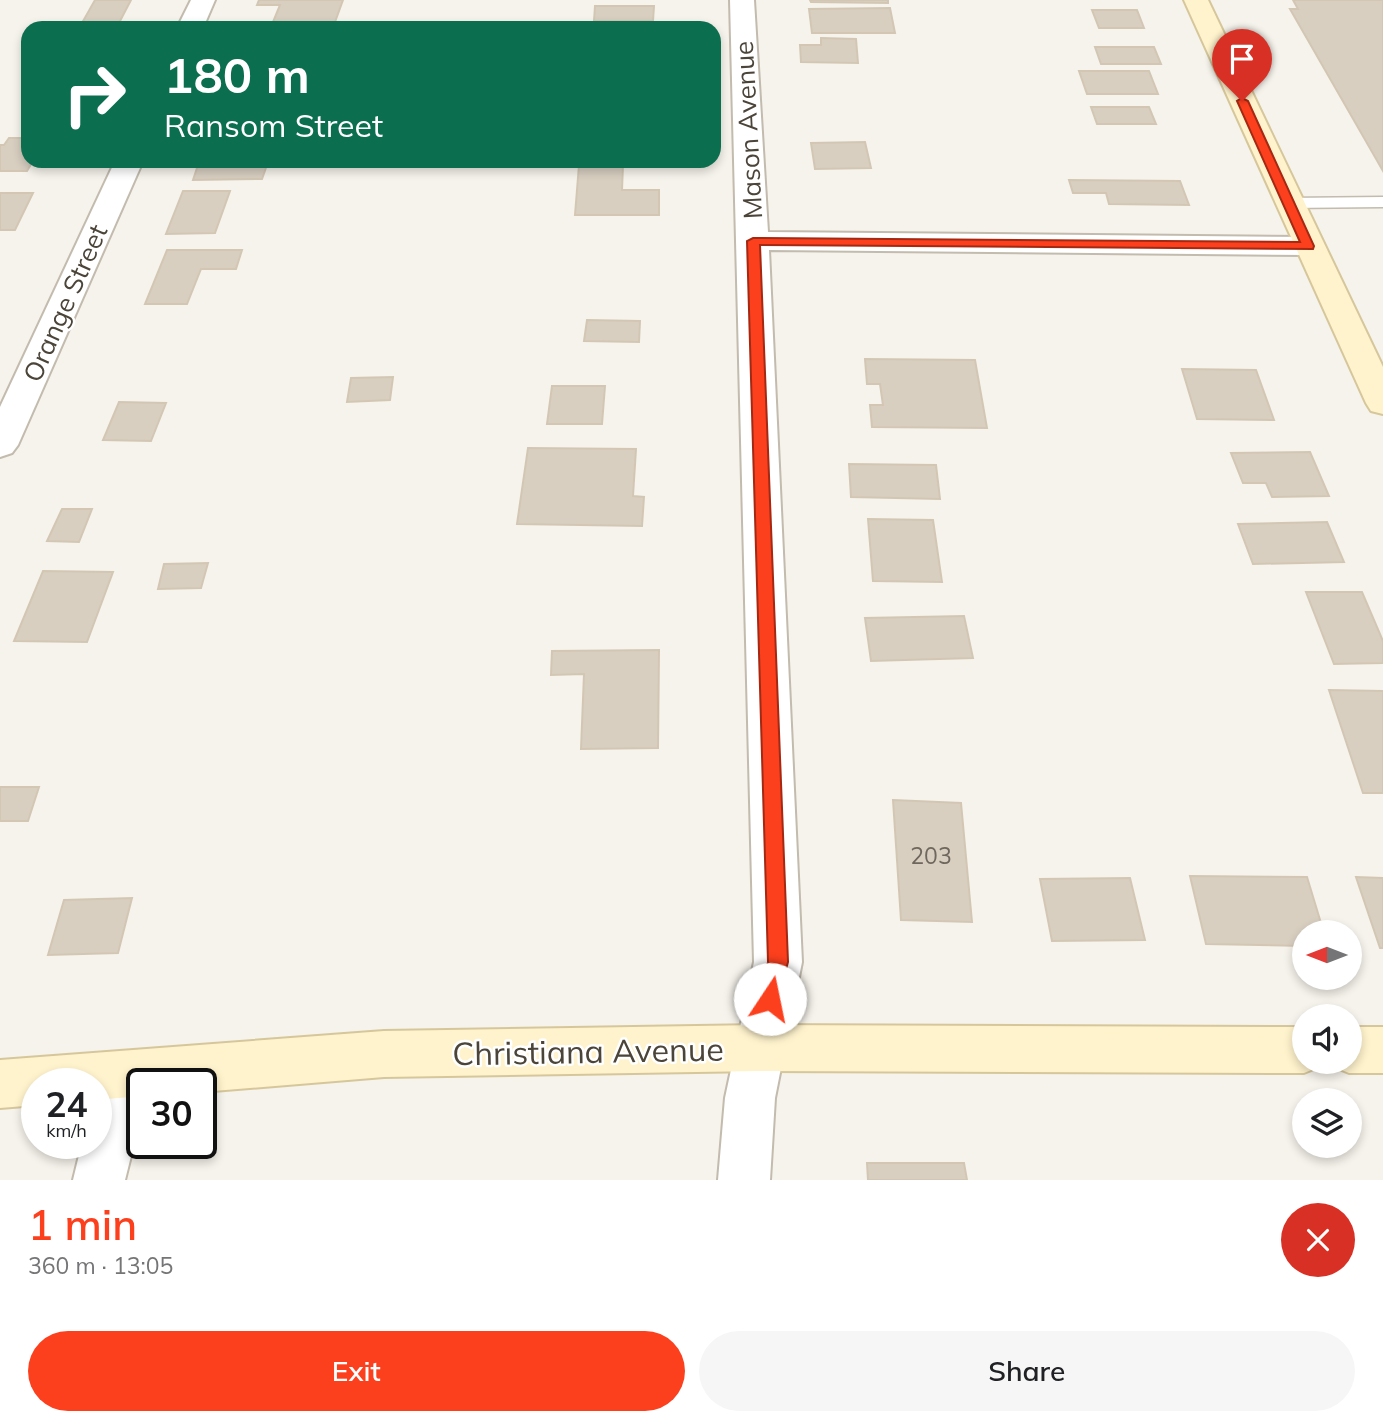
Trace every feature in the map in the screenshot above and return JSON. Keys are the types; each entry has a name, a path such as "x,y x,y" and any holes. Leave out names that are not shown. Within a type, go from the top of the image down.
{"street":[{"path":"193,21 203,0"},
{"name":"Mason Avenue","path":"742,0 778,962 760,1048 743,1153 744,1180"},
{"path":"1196,0 1383,403"},
{"name":"Orange Street","path":"0,445 126,168"},
{"path":"753,241 1308,246"},
{"name":"Christiana Avenue","path":"217,1074 384,1054 760,1048 1292,1050"},
{"path":"1362,1050 1383,1050"},
{"name":"Christiana Avenue","path":"0,1084 126,1082"},
{"path":"99,1180 110,1139 126,1114"}],"lane":[{"path":"1288,202 1383,202"}],"building":[{"path":"95,0 131,0 120,21 83,21"},
{"path":"259,0 343,0 335,21 273,21 280,5 257,5"},
{"path":"810,0 888,0 888,3 811,2"},
{"path":"1293,0 1383,0 1383,171 1290,9 1298,9"},
{"path":"595,6 654,6 653,21 594,21"},
{"path":"890,8 895,33 812,33 809,9"},
{"path":"1092,10 1137,10 1144,28 1099,28"},
{"path":"821,38 856,39 858,63 801,62 800,45 821,45"},
{"path":"1095,47 1154,47 1161,64 1101,64"},
{"path":"1079,71 1149,71 1158,94 1087,94"},
{"path":"1091,107 1149,107 1156,124 1097,124"},
{"path":"9,138 21,138 21,168 29,168 27,171 0,171 0,145 4,145"},
{"path":"865,142 871,168 815,169 811,143"},
{"path":"197,168 266,168 262,179 193,180"},
{"path":"579,168 623,168 622,190 659,190 659,215 575,215"},
{"path":"1069,180 1180,181 1189,205 1109,204 1106,193 1073,193"},
{"path":"183,191 230,191 215,233 166,234"},
{"path":"0,193 33,193 15,230 0,230"},
{"path":"167,250 242,250 236,269 201,269 187,304 145,304"},
{"path":"587,320 640,321 639,342 584,341"},
{"path":"865,359 975,360 987,428 872,427 870,405 883,405 880,384 867,384"},
{"path":"1182,369 1256,370 1274,420 1197,419"},
{"path":"393,377 390,400 347,402 351,378"},
{"path":"552,386 605,386 602,424 547,424"},
{"path":"119,402 166,403 151,441 103,440"},
{"path":"528,448 636,449 633,496 644,497 642,526 517,524"},
{"path":"1310,452 1329,496 1272,497 1266,483 1243,483 1231,453"},
{"path":"849,464 936,465 940,499 851,497"},
{"path":"62,509 92,509 79,542 47,541"},
{"path":"868,519 933,520 942,582 873,581"},
{"path":"1327,522 1344,562 1253,564 1238,524"},
{"path":"208,563 201,588 158,589 164,564"},
{"path":"43,571 113,572 87,642 14,641"},
{"path":"1306,592 1362,592 1383,641 1383,663 1334,664"},
{"path":"964,616 973,658 871,661 865,618"},
{"path":"659,650 658,748 581,749 584,674 551,675 552,651"},
{"path":"1329,690 1383,691 1383,793 1363,793"},
{"path":"0,787 39,787 28,821 0,821"},
{"path":"893,800 961,803 972,922 901,920"},
{"path":"1190,876 1307,877 1320,920 1292,920 1292,946 1206,944"},
{"path":"1356,877 1383,878 1383,948 1380,948"},
{"path":"1130,878 1145,940 1052,941 1040,879"},
{"path":"132,898 118,953 48,955 64,900"},
{"path":"867,1163 964,1163 967,1180 868,1180"}],"route":[{"path":"770,999 778,962 753,241 1308,246 1242,101"}]}
